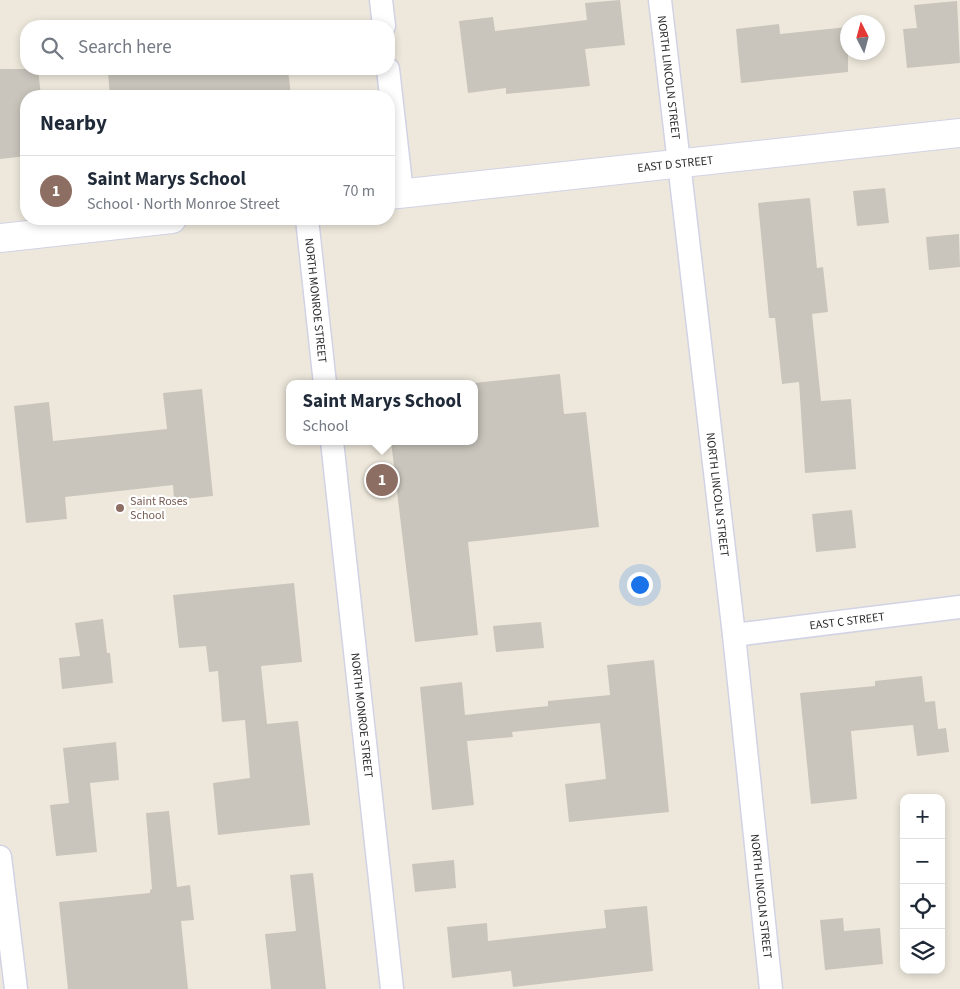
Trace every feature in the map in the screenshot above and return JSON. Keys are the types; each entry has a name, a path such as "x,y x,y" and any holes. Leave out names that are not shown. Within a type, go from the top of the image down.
{"street":[{"path":"381,0 383,20"},
{"name":"NORTH LINCOLN STREET","path":"660,0 734,635 771,989"},
{"path":"388,75 389,90"},
{"name":"EAST D STREET","path":"395,194 960,133"},
{"path":"0,238 118,225"},
{"name":"NORTH MONROE STREET","path":"308,225 325,380"},
{"name":"NORTH MONROE STREET","path":"332,445 392,989"},
{"name":"EAST C STREET","path":"734,635 960,607"},
{"path":"0,857 16,989"}],"building":[{"path":"620,0 625,45 585,49 590,86 506,94 506,88 468,93 459,21 493,17 495,31 587,20 585,3"},
{"path":"957,1 960,63 907,68 903,29 917,28 914,5"},
{"path":"779,24 780,34 840,28 840,60 848,60 848,72 741,83 736,29"},
{"path":"0,69 20,69 20,75 39,75 40,90 20,90 20,157 0,159"},
{"path":"108,75 289,75 290,90 109,90"},
{"path":"885,188 889,223 857,226 853,191"},
{"path":"810,198 817,268 823,267 828,312 812,314 821,401 851,399 856,469 805,473 799,382 782,384 775,318 769,318 758,203"},
{"path":"959,234 960,267 929,270 926,237"},
{"path":"560,374 564,414 586,412 599,527 468,542 478,635 415,642 391,445 478,445 478,383"},
{"path":"202,389 213,496 174,500 173,485 65,497 67,519 26,523 14,406 49,402 53,441 167,429 163,393"},
{"path":"852,510 856,548 816,552 812,514"},
{"path":"294,583 302,662 261,666 267,724 298,721 310,825 218,835 213,783 250,778 245,720 222,722 218,671 209,672 206,646 179,648 173,595"},
{"path":"103,619 107,653 110,653 113,683 62,689 59,658 80,656 75,623"},
{"path":"541,622 544,648 496,652 493,626"},
{"path":"654,660 669,812 569,822 565,784 606,779 600,723 512,732 513,737 467,741 474,805 432,810 420,687 462,682 465,715 548,706 548,701 610,695 607,665"},
{"path":"922,676 925,702 935,701 938,729 946,728 949,752 917,756 913,725 851,731 857,799 811,804 800,693 875,686 875,681"},
{"path":"116,742 119,780 90,783 97,852 56,856 50,805 69,803 63,748"},
{"path":"169,811 177,887 190,885 194,920 181,921 188,989 68,989 59,902 150,893 152,889 146,813"},
{"path":"454,860 456,888 415,892 412,864"},
{"path":"313,873 326,989 271,989 265,934 296,931 290,875"},
{"path":"647,906 653,971 513,987 511,971 452,978 447,927 487,923 488,941 606,928 604,910"},
{"path":"843,918 844,931 880,928 883,964 825,970 820,920"}],"place":[{"name":"Saint Marys School","path":"382,480"},
{"name":"Saint Roses School","path":"120,508"}]}
